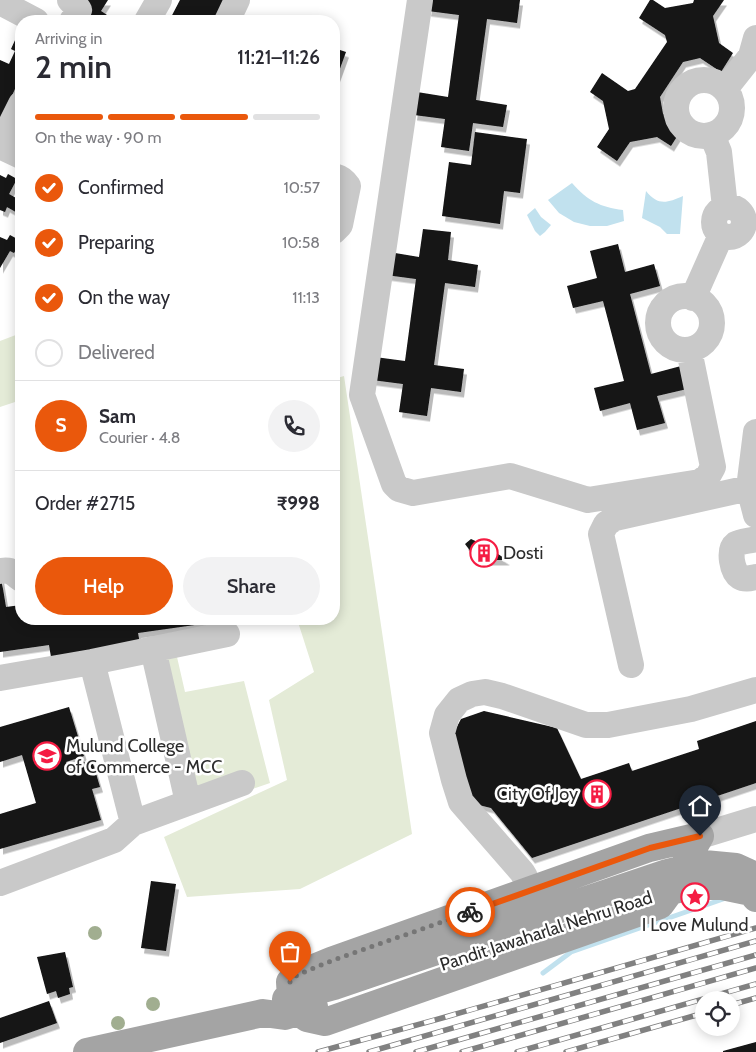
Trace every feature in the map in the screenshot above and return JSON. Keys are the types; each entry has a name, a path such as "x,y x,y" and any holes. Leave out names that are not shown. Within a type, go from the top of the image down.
{"main road":[{"path":"700,836 688,857 679,879 660,905 325,1022 307,1018 295,1005 290,982 297,975 331,961 650,848 700,836"},
{"name":"Pandit Jawaharlal Nehru Road","path":"295,1005 338,1000 561,916 667,873 704,864 736,867 756,876"},
{"name":"Pandit Jawaharlal Nehru Road","path":"295,1005 334,986 561,916 691,886 722,886 751,892 756,898"},
{"path":"87,1052 263,1013 285,1016 295,1005"}],"street":[{"path":"38,15 45,0"},
{"path":"70,0 79,10 76,15"},
{"path":"150,15 159,0"},
{"path":"230,15 237,0"},
{"path":"420,0 362,394 394,484 399,489 413,492 510,476 588,500 700,482 708,476 713,467 689,350"},
{"path":"0,2 25,15"},
{"path":"725,89 751,56 756,38"},
{"path":"698,80 708,80 717,83 725,89 730,97 732,106 731,116 727,125 712,135 694,134 680,123 677,114 678,97 689,84 698,80"},
{"path":"15,116 0,146 15,153"},
{"path":"693,298 739,223 719,152 712,135"},
{"path":"340,178 345,180 348,186 340,225"},
{"path":"684,296 701,302 711,317 712,326 704,342 689,350 680,350 665,342 658,326 661,310 667,303 675,298 684,296"},
{"path":"756,432 749,488 756,515"},
{"path":"631,665 601,534 606,524 615,518 749,488"},
{"path":"756,540 738,543 731,554 736,573 740,577 745,579 756,577"},
{"path":"0,571 8,570 15,574"},
{"path":"0,678 92,662 227,634"},
{"path":"153,649 188,802"},
{"path":"92,662 133,822"},
{"path":"525,877 461,802 442,733 447,715 459,700 472,694 486,692 586,725 608,725 691,709 756,690"},
{"path":"10,880 114,840 133,822 242,783"},
{"path":"700,836 756,819"}],"green space":[{"path":"15,335 15,402 0,407 0,341"},
{"path":"344,376 412,834 300,889 187,897 164,837 287,780 269,700 314,672 299,625 340,625 340,377"},
{"path":"177,657 185,692 244,681 270,783 180,814 151,663"}],"water":[{"path":"572,183 589,199 608,207 623,210 624,221 607,226 590,226 574,222 559,213 548,200"},
{"path":"646,191 650,196 663,202 683,196 680,234 667,234 660,227 642,218"},
{"path":"535,208 541,217 551,225 540,236 535,231 527,215"}],"building":[{"path":"79,0 108,0 101,11 107,15 80,15"},
{"path":"180,0 225,0 217,15 172,15"},
{"path":"430,0 520,0 517,23 487,19 476,100 507,105 503,127 473,123 469,151 441,147 445,119 414,115 417,92 448,97 459,15 428,11"},
{"path":"650,0 665,8 693,3 694,0 724,0 713,16 719,43 733,53 721,72 700,58 683,62 660,97 663,114 683,127 671,146 657,137 630,142 617,161 597,147 609,129 603,101 590,92 602,73 628,91 635,89 667,42 665,35 639,18"},
{"path":"15,40 15,51 11,49"},
{"path":"340,50 346,52 340,68"},
{"path":"15,51 15,89 0,122 0,60 9,64"},
{"path":"475,132 527,139 520,193 504,191 500,224 442,216 449,162 471,165"},
{"path":"8,174 15,178 15,183 9,194 15,197 15,212 7,207 5,212 0,210 0,175 6,178"},
{"path":"423,229 451,232 448,260 478,265 475,287 445,283 434,365 464,369 461,392 431,388 427,416 399,412 403,384 372,380 375,357 405,361 416,279 386,275 389,252 419,257"},
{"path":"10,235 15,238 15,251 14,253 10,251 0,268 0,237 7,240"},
{"path":"618,244 625,272 654,264 660,286 630,294 651,374 681,366 687,389 657,396 665,423 637,430 630,403 600,411 594,388 624,381 603,301 573,308 567,286 597,278 590,251"},
{"name":"Dosti","path":"471,539 486,546 507,560 477,560 465,544"},
{"path":"0,577 6,607 15,606 15,625 195,625 138,633 140,644 51,657 49,645 0,652"},
{"name":"Mulund College of Commerce - MCC","path":"69,707 84,756 66,762 68,767 92,760 100,787 92,789 101,820 0,849 0,814 36,803 22,755 0,762 0,727"},
{"name":"City Of Joy","path":"484,711 557,728 581,779 629,763 632,771 699,749 697,741 756,721 756,783 532,858 491,808 475,804 448,744 461,719"},
{"path":"151,881 176,884 166,951 141,948"},
{"path":"65,952 73,987 69,988 70,994 58,998 56,991 47,994 37,957"},
{"path":"49,1001 57,1023 0,1043 0,1018"},
{"path":"756,1042 756,1052 723,1052 723,1051"}],"waterway":[{"path":"543,973 571,952 726,898"}],"railway":[{"path":"318,1052 756,928"},
{"path":"369,1052 756,941"},
{"path":"416,1052 756,955"},
{"path":"462,1052 756,968"},
{"path":"517,1052 756,984"},
{"path":"740,1002 756,998"},
{"path":"566,1052 695,1016"}],"way so far":[{"path":"290,982 297,975 331,961 470,912"}],"place":[{"name":"Dosti","path":"484,553"},
{"name":"Mulund College of Commerce - MCC","path":"47,756"},
{"name":"City Of Joy","path":"597,794"},
{"name":"I Love Mulund","path":"695,897"}],"route":[{"path":"470,912 650,848 700,836"}]}
